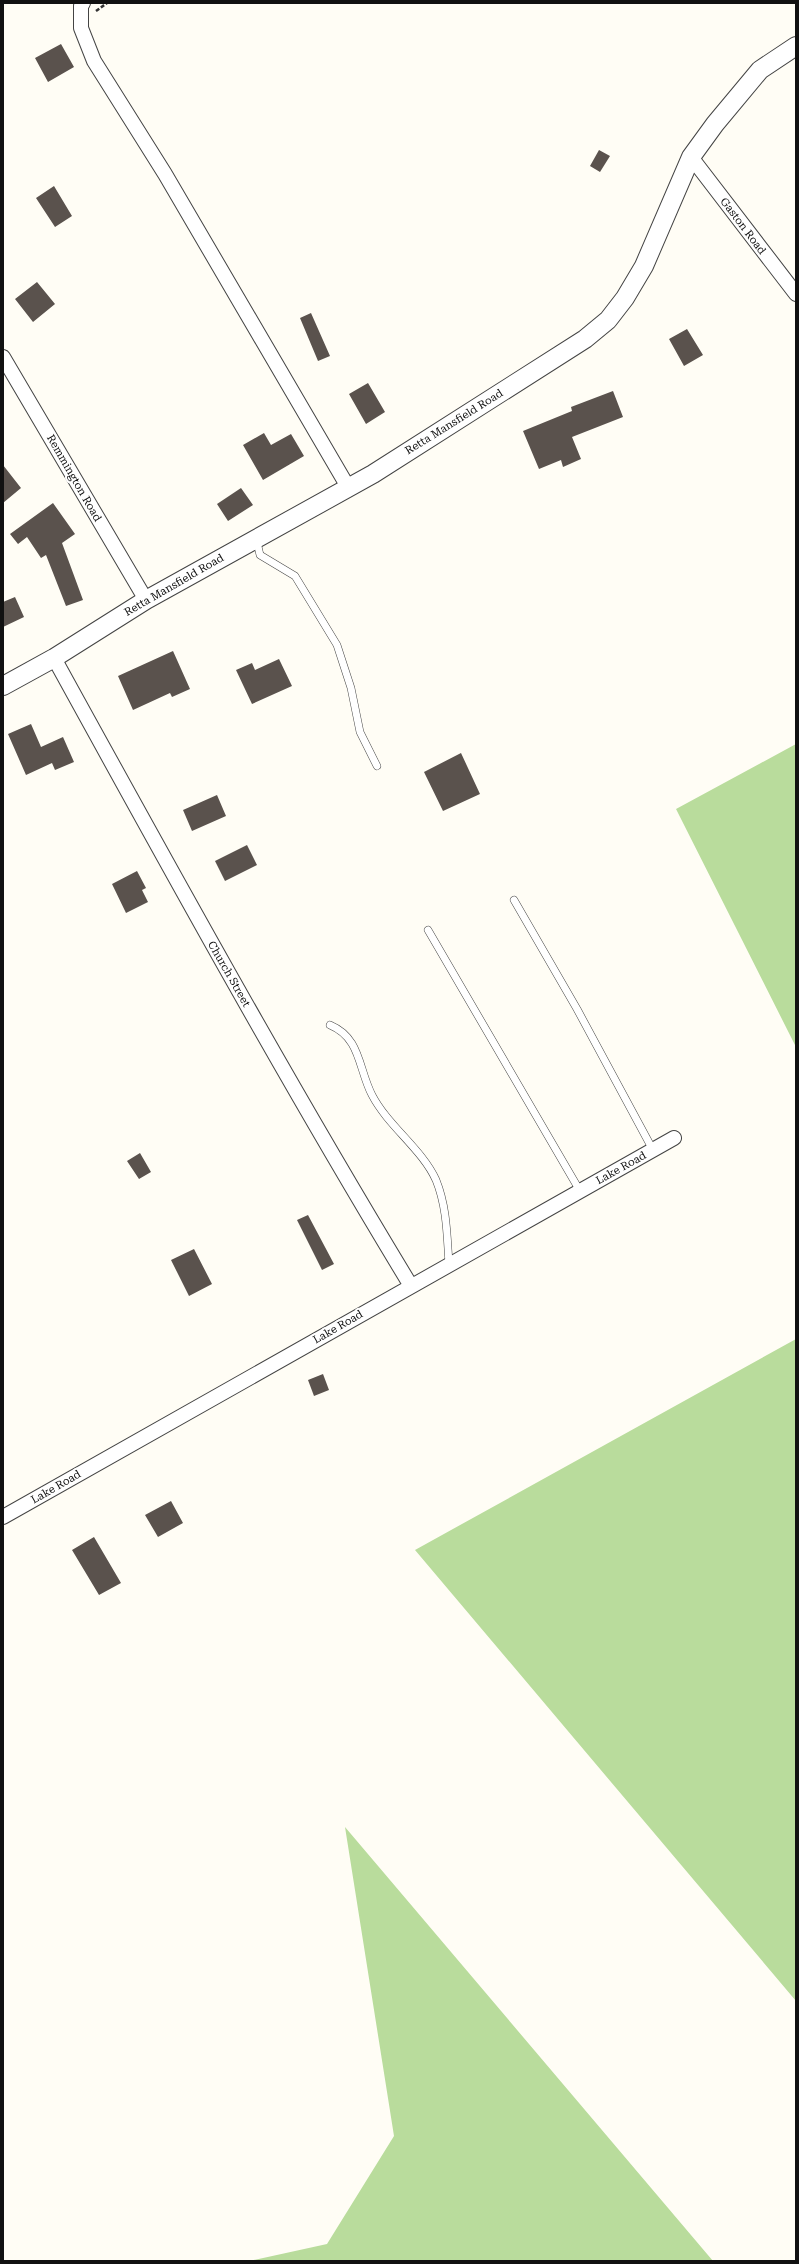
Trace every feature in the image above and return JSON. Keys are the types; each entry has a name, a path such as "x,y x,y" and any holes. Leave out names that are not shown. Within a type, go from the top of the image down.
{"street":[{"path":"83,3 81,6 81,28 94,61 166,174 348,487"},
{"name":"Retta Mansfield Road","path":"3,686 54,658 146,600 373,474 579,343 608,320 625,298 644,266 691,157 760,70 796,46"},
{"name":"Gaston Road","path":"691,157 796,294"},
{"name":"Remmington Road","path":"3,357 146,600"},
{"name":"Church Street","path":"54,658 220,958 353,1191 411,1286"},
{"name":"Lake Road","path":"3,1517 674,1138"}],"lane":[{"path":"256,538 260,555 295,576 337,645 351,688 360,732 377,766"},
{"path":"514,900 577,1009 653,1150"},
{"path":"428,930 580,1191"},
{"path":"330,1025 342,1030 353,1043 372,1096 413,1149 428,1164 442,1202 446,1221 449,1264"}],"green space":[{"path":"796,744 796,1047 676,809"},
{"path":"796,1339 796,2001 415,1550"},
{"path":"345,1827 713,2261 249,2261 327,2244 394,2136"}],"building":[{"path":"61,44 74,67 48,82 35,58"},
{"path":"599,150 610,156 600,172 590,166"},
{"path":"54,186 72,216 55,227 36,198"},
{"path":"37,282 55,304 33,322 15,299"},
{"path":"311,313 330,356 318,361 300,318"},
{"path":"687,329 703,355 684,366 669,339"},
{"path":"368,383 385,412 366,424 349,394"},
{"path":"613,391 623,417 572,437 581,459 563,467 561,460 539,469 523,431 572,411 571,407"},
{"path":"264,433 271,445 291,434 304,456 263,480 243,445"},
{"path":"3,465 21,488 3,503"},
{"path":"241,488 253,505 228,521 217,504"},
{"path":"53,503 75,534 62,543 83,600 66,606 46,555 41,558 27,537 18,544 10,534"},
{"path":"15,597 24,617 3,627 3,602"},
{"path":"173,651 190,689 172,697 170,693 133,710 118,676"},
{"path":"279,659 292,686 252,704 236,670 252,663 255,670"},
{"path":"31,724 41,747 63,737 74,762 55,770 52,763 26,775 8,734"},
{"path":"461,753 480,794 443,811 424,772"},
{"path":"217,795 226,816 192,831 183,810"},
{"path":"247,845 257,865 225,881 215,861"},
{"path":"137,871 146,888 142,890 148,902 126,913 112,884"},
{"path":"140,1153 151,1172 139,1179 127,1161"},
{"path":"308,1215 334,1264 322,1270 297,1220"},
{"path":"194,1249 212,1284 189,1296 171,1260"},
{"path":"323,1374 329,1390 314,1396 308,1380"},
{"path":"171,1501 183,1523 158,1537 145,1515"},
{"path":"94,1537 121,1583 99,1595 72,1550"}]}
